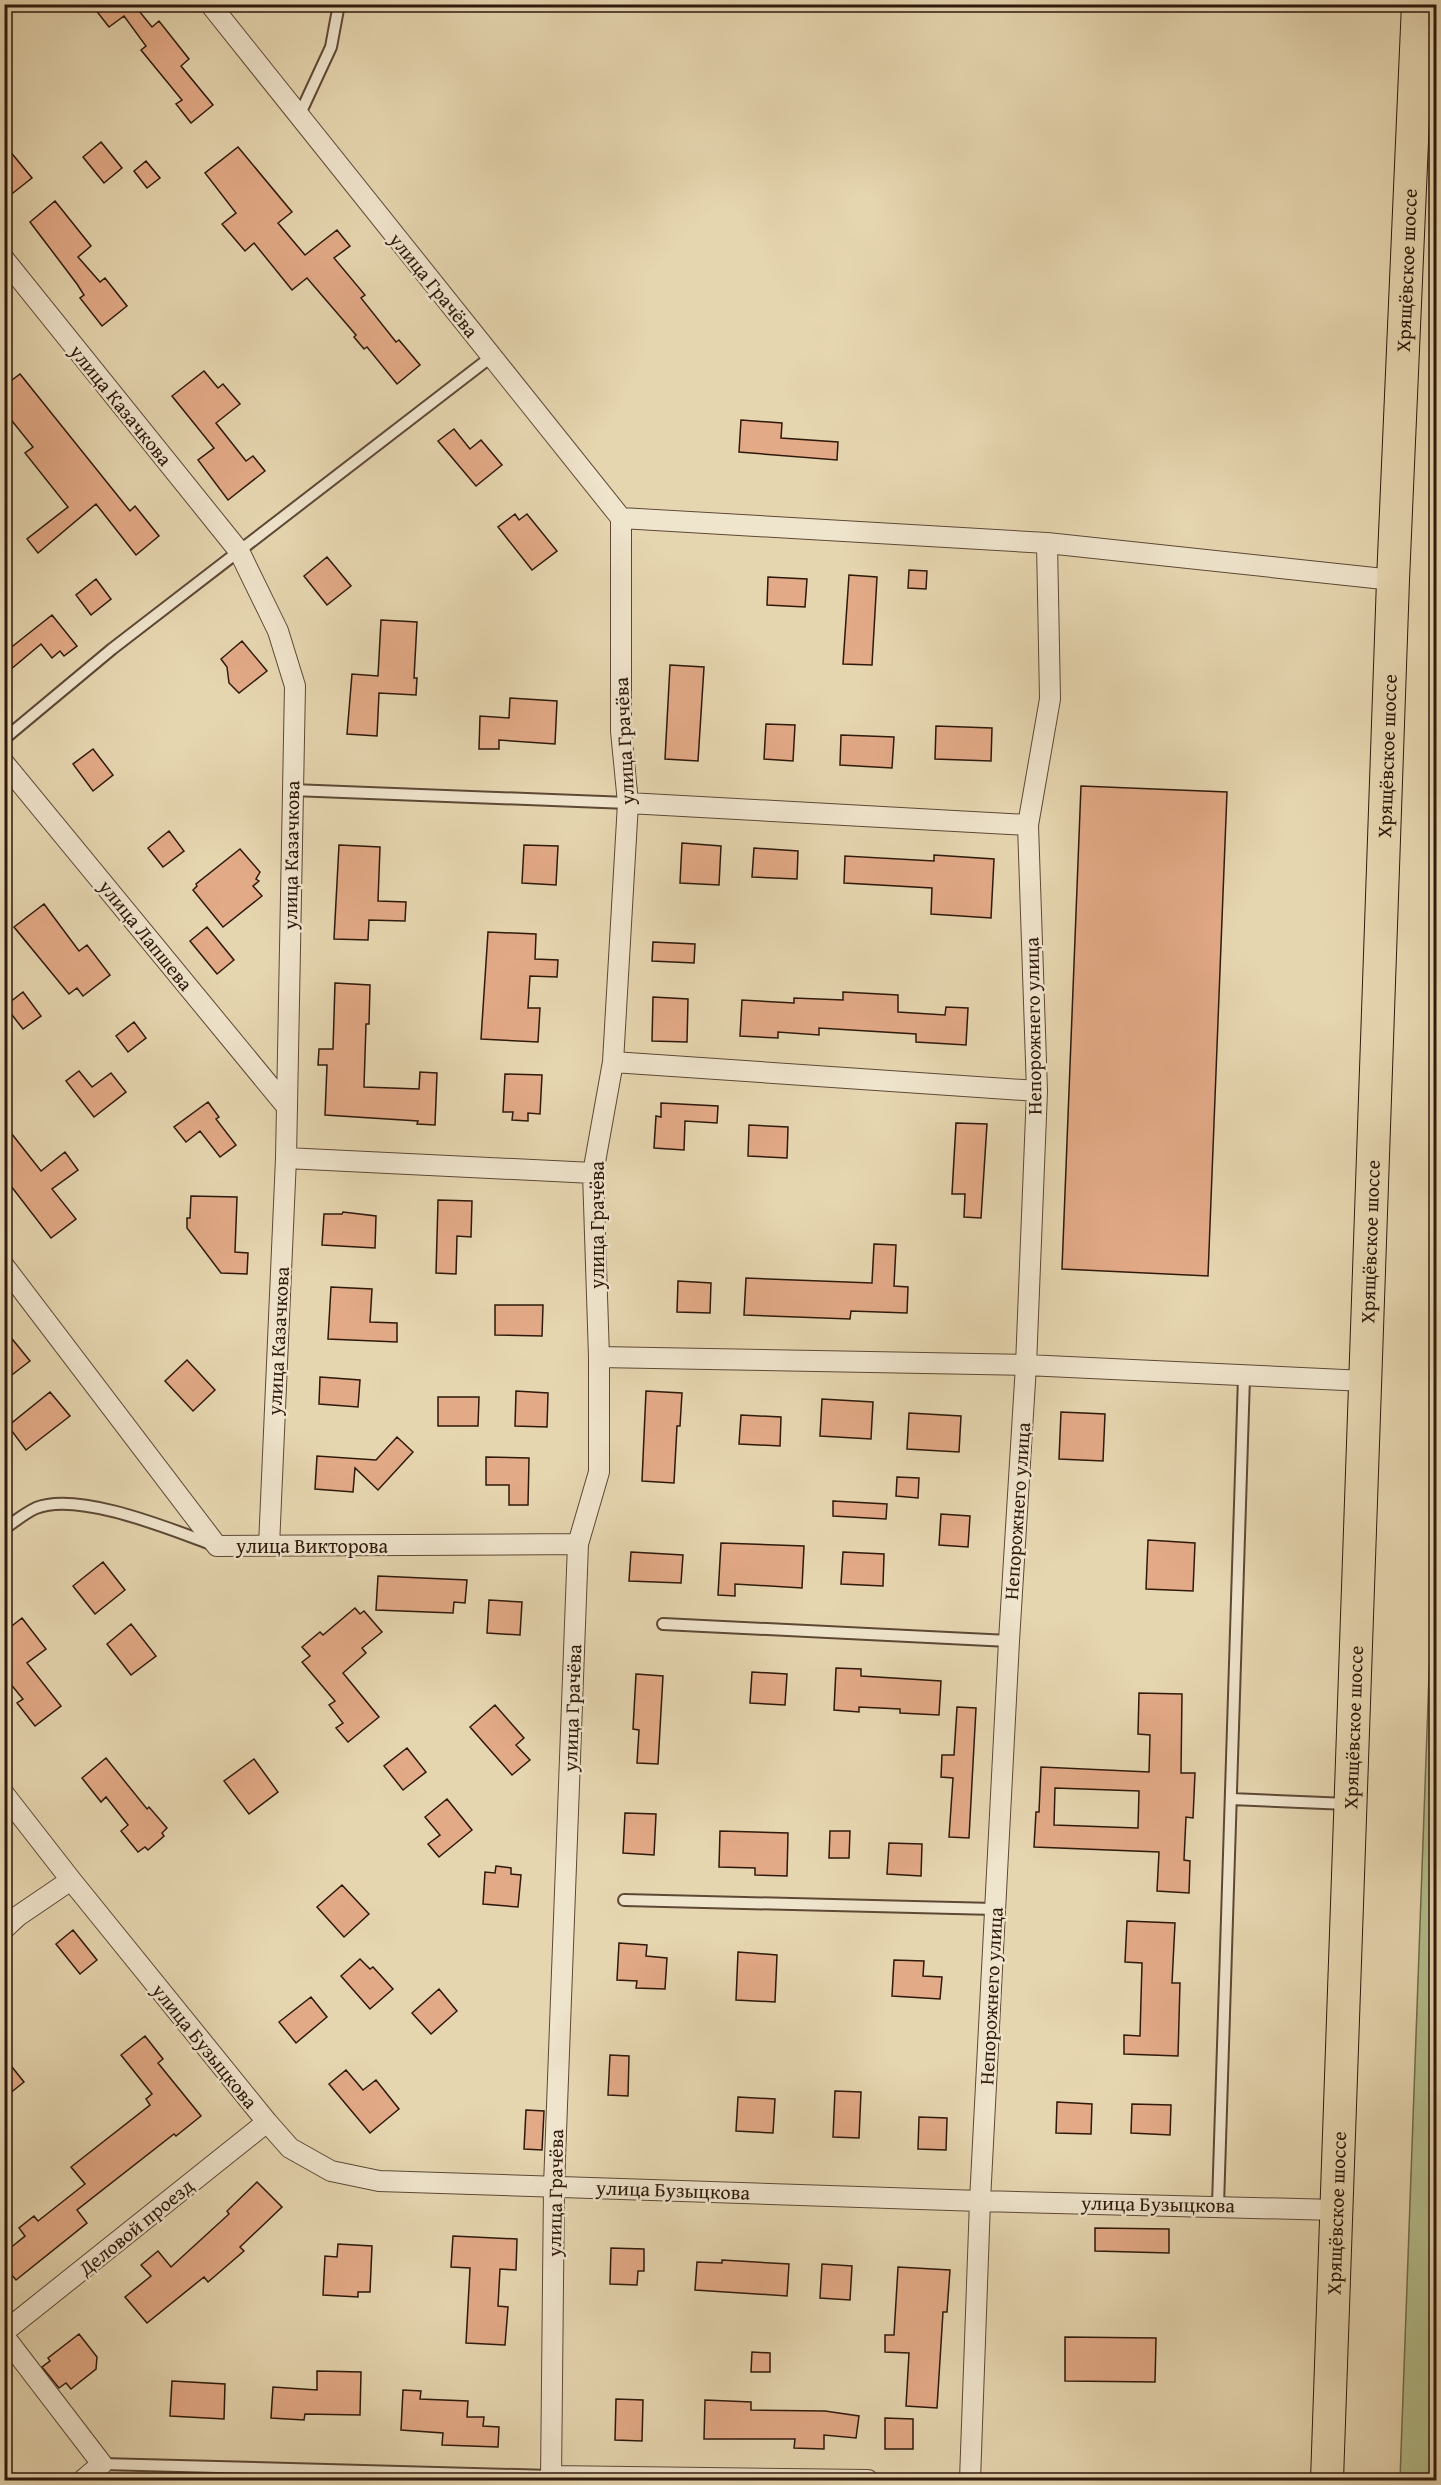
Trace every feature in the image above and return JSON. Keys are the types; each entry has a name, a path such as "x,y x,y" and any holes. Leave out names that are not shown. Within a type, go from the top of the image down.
{"main road":[{"name":"Хрящёвское шоссе","path":"1327,2481 1393,580 1418,4"}],"street":[{"name":"улица Грачёва","path":"210,4 621,519 621,731 628,803 613,1062 593,1173 599,1357 599,1472 578,1544 554,2186 551,2478"},
{"name":"улица Казачкова","path":"4,259 239,551 278,631 295,686 286,1158 269,1546"},
{"path":"621,519 1047,543 1393,580"},
{"name":"Непорожнего улица","path":"969,2481 980,2201 1009,1641 1026,1365 1037,1091 1028,825 1050,699 1047,543"},
{"name":"улица Лапшева","path":"4,763 287,1107"},
{"path":"628,803 1028,825"},
{"path":"613,1062 1037,1091"},
{"path":"286,1158 593,1173"},
{"name":"улица Викторова","path":"4,1266 217,1546 578,1544"},
{"path":"599,1357 1026,1365 1365,1381"},
{"name":"улица Бузыцкова","path":"4,1794 70,1880 267,2122 290,2148 331,2171 379,2181 1336,2210"},
{"path":"4,1929 18,1916 70,1880"},
{"name":"Деловой проезд","path":"4,2334 267,2122"},
{"path":"4,2334 102,2464 83,2481"},
{"path":"551,2478 868,2481"}],"lane":[{"path":"299,116 331,47 339,4"},
{"path":"4,739 112,649 491,357"},
{"path":"292,790 628,803"},
{"path":"1218,2205 1244,1377"},
{"path":"4,1529 37,1508 77,1504 151,1521 217,1546"},
{"path":"663,1624 1009,1641"},
{"path":"1231,1799 1351,1804"},
{"path":"624,1900 995,1909"},
{"path":"102,2464 551,2478"}],"green space":[{"path":"1436,1481 1436,2480 1400,2480"}],"building":[{"path":"91,4 138,4 135,6 152,27 159,21 189,59 181,66 213,105 191,123 176,104 182,100 141,50 146,46 124,16 109,27"},
{"path":"101,142 122,168 104,183 83,157"},
{"path":"4,144 32,178 4,200"},
{"path":"238,147 292,212 278,223 305,255 337,230 350,246 334,258 365,295 361,298 396,342 399,340 420,365 397,384 367,347 364,349 354,337 356,335 307,278 292,290 254,243 245,251 222,224 236,213 205,173"},
{"path":"146,161 160,178 147,188 134,171"},
{"path":"55,201 91,246 78,257 100,282 105,278 127,306 102,326 80,298 84,295 77,284 30,222"},
{"path":"204,371 218,388 223,384 240,404 216,423 246,461 253,456 265,471 228,500 198,460 214,448 172,396"},
{"path":"20,374 130,511 135,506 159,536 136,555 96,504 38,553 27,539 68,507 25,453 33,447 4,411 4,386"},
{"path":"741,420 782,423 781,438 838,442 837,460 739,452"},
{"path":"454,429 470,449 481,440 502,465 476,486 438,441"},
{"path":"515,514 519,520 527,514 557,551 532,570 498,527"},
{"path":"327,557 351,586 327,605 304,576"},
{"path":"909,570 927,571 926,589 908,588"},
{"path":"849,575 877,577 872,665 843,664"},
{"path":"768,577 807,579 805,607 767,605"},
{"path":"96,579 111,599 91,615 76,595"},
{"path":"52,615 77,646 64,656 60,651 52,658 41,644 4,675 4,653"},
{"path":"381,620 417,622 414,678 417,678 416,695 379,693 377,736 347,734 352,674 378,676"},
{"path":"242,641 267,671 239,693 229,683 227,667 221,659"},
{"path":"670,665 704,667 698,761 665,759"},
{"path":"510,698 557,701 555,744 499,740 499,749 479,749 480,716 509,718"},
{"path":"766,724 795,725 793,761 764,759"},
{"path":"936,726 992,728 991,761 935,759"},
{"path":"841,735 894,737 892,768 840,765"},
{"path":"93,749 113,775 93,791 73,764"},
{"path":"1081,786 1227,792 1208,1276 1062,1269"},
{"path":"169,831 184,851 163,867 148,848"},
{"path":"682,843 721,846 719,885 680,883"},
{"path":"339,845 380,847 378,901 406,902 405,921 369,920 368,940 334,939"},
{"path":"524,845 558,846 556,885 522,883"},
{"path":"754,848 798,851 797,879 752,877"},
{"path":"240,849 260,872 256,879 259,881 253,886 262,896 223,927 193,890 196,884"},
{"path":"934,855 994,859 991,918 931,914 932,888 844,883 845,856 934,861"},
{"path":"44,904 79,951 87,945 110,975 83,996 77,988 69,994 14,927"},
{"path":"207,927 234,960 217,974 190,941"},
{"path":"488,932 536,934 535,959 558,960 557,977 530,976 528,1008 540,1008 538,1042 481,1039"},
{"path":"653,942 695,944 694,963 652,961"},
{"path":"335,983 370,985 364,1087 419,1089 420,1072 437,1073 435,1125 417,1124 418,1121 325,1115 327,1065 318,1065 319,1049 333,1049"},
{"path":"23,992 41,1016 23,1029 5,1006"},
{"path":"843,992 898,995 898,1012 945,1015 946,1007 968,1008 966,1045 916,1042 916,1034 819,1028 819,1035 778,1032 778,1038 740,1036 742,1000 794,1003 794,998 843,1000"},
{"path":"653,997 688,999 687,1042 652,1041"},
{"path":"134,1022 146,1038 128,1052 116,1036"},
{"path":"79,1071 92,1087 111,1073 126,1092 94,1117 66,1081"},
{"path":"505,1074 542,1075 540,1114 528,1113 528,1121 512,1120 513,1112 503,1112"},
{"path":"208,1102 219,1117 216,1119 236,1145 220,1157 200,1131 186,1142 174,1127"},
{"path":"661,1103 718,1106 717,1123 685,1121 684,1150 654,1148 656,1116 661,1117"},
{"path":"956,1123 987,1124 981,1218 964,1217 965,1194 952,1194"},
{"path":"4,1124 41,1171 65,1152 78,1170 52,1189 76,1219 51,1238 4,1177"},
{"path":"749,1125 788,1127 787,1158 748,1156"},
{"path":"191,1196 237,1197 235,1252 248,1253 247,1274 221,1273 187,1228"},
{"path":"438,1200 472,1201 471,1237 457,1236 456,1274 436,1273"},
{"path":"343,1212 376,1216 375,1248 322,1245 324,1214 342,1214"},
{"path":"874,1244 896,1245 894,1286 908,1287 907,1313 851,1311 850,1319 744,1315 746,1278 872,1283"},
{"path":"678,1281 711,1283 710,1313 677,1312"},
{"path":"331,1287 372,1289 370,1322 397,1323 397,1342 328,1339"},
{"path":"495,1305 543,1305 542,1336 495,1335"},
{"path":"4,1329 30,1361 4,1381"},
{"path":"187,1360 215,1390 193,1411 165,1381"},
{"path":"320,1377 360,1380 358,1407 319,1404"},
{"path":"516,1391 548,1393 547,1427 515,1426"},
{"path":"646,1391 682,1393 680,1426 677,1426 674,1483 642,1481"},
{"path":"50,1392 70,1416 26,1450 8,1426"},
{"path":"438,1397 479,1397 478,1426 438,1426"},
{"path":"822,1399 873,1402 871,1439 820,1436"},
{"path":"1061,1412 1105,1414 1103,1461 1059,1459"},
{"path":"909,1413 961,1416 959,1452 907,1449"},
{"path":"741,1415 781,1417 780,1446 739,1444"},
{"path":"397,1437 413,1452 378,1490 355,1468 353,1492 315,1489 317,1456 376,1460"},
{"path":"486,1457 529,1458 528,1505 509,1505 509,1485 486,1485"},
{"path":"897,1477 919,1478 918,1498 896,1496"},
{"path":"833,1501 887,1504 886,1519 833,1516"},
{"path":"941,1514 970,1516 968,1547 939,1545"},
{"path":"1148,1540 1195,1543 1193,1591 1146,1589"},
{"path":"721,1543 804,1546 802,1588 735,1584 735,1596 718,1595"},
{"path":"631,1552 683,1555 681,1583 629,1581"},
{"path":"843,1552 884,1554 883,1586 841,1584"},
{"path":"103,1562 125,1590 95,1614 73,1586"},
{"path":"378,1576 467,1580 465,1603 454,1602 453,1613 376,1610"},
{"path":"489,1600 522,1602 520,1635 487,1633"},
{"path":"355,1608 360,1614 364,1611 382,1632 362,1648 366,1653 343,1673 379,1717 348,1742 336,1728 343,1723 329,1705 335,1701 302,1662 310,1656 302,1647 320,1632 323,1635"},
{"path":"22,1618 46,1649 27,1663 61,1706 35,1726 17,1703 23,1699 4,1676 4,1632"},
{"path":"131,1624 156,1656 131,1675 107,1644"},
{"path":"836,1668 861,1669 861,1676 941,1681 939,1715 900,1713 900,1709 859,1707 859,1712 834,1710"},
{"path":"752,1672 787,1674 785,1705 750,1703"},
{"path":"636,1674 663,1676 658,1764 637,1763 639,1730 633,1729"},
{"path":"1139,1693 1182,1694 1181,1773 1195,1773 1193,1818 1186,1817 1184,1860 1190,1861 1189,1893 1157,1891 1159,1852 1034,1847 1036,1812 1039,1812 1041,1767 1149,1772 1150,1735 1138,1734","holes":["1055,1788 1139,1791 1138,1828 1054,1825"]},
{"path":"495,1705 524,1738 516,1745 530,1760 512,1775 470,1727"},
{"path":"957,1707 976,1708 969,1838 949,1837 953,1778 941,1777 942,1755 954,1755"},
{"path":"407,1748 426,1772 403,1790 384,1766"},
{"path":"106,1758 147,1809 149,1807 167,1828 162,1833 164,1836 148,1850 145,1847 138,1852 121,1831 128,1825 106,1797 101,1802 82,1778"},
{"path":"254,1759 278,1792 249,1814 224,1781"},
{"path":"447,1799 472,1830 439,1857 428,1844 440,1835 425,1817"},
{"path":"625,1813 656,1814 654,1855 623,1853"},
{"path":"720,1831 788,1833 787,1876 755,1875 755,1868 719,1867"},
{"path":"830,1831 850,1831 849,1858 829,1858"},
{"path":"889,1843 922,1844 921,1876 887,1874"},
{"path":"496,1866 511,1868 511,1874 521,1875 518,1907 483,1904 485,1872 495,1873"},
{"path":"342,1885 369,1914 344,1937 317,1907"},
{"path":"1127,1921 1175,1923 1172,1983 1180,1983 1178,2056 1124,2054 1124,2035 1140,2036 1142,1963 1125,1962"},
{"path":"73,1930 97,1960 80,1974 56,1944"},
{"path":"619,1943 647,1945 646,1956 667,1958 665,1989 636,1988 637,1981 617,1980"},
{"path":"738,1952 777,1955 775,2002 736,2000"},
{"path":"360,1959 370,1969 373,1967 393,1989 370,2009 341,1976"},
{"path":"894,1960 924,1961 923,1976 942,1977 940,1999 892,1996"},
{"path":"439,1989 457,2011 431,2034 412,2013"},
{"path":"311,1997 327,2017 296,2043 279,2022"},
{"path":"145,2036 163,2059 158,2063 201,2116 176,2136 174,2134 77,2210 87,2223 16,2280 4,2266 4,2253 25,2236 19,2228 34,2216 38,2221 85,2184 71,2167 150,2105 146,2099 152,2094 121,2055"},
{"path":"610,2055 629,2056 628,2096 608,2095"},
{"path":"4,2057 24,2082 4,2098"},
{"path":"346,2070 363,2090 376,2080 399,2109 370,2133 329,2084"},
{"path":"835,2091 861,2092 859,2138 833,2137"},
{"path":"738,2097 775,2099 773,2133 736,2131"},
{"path":"1057,2102 1092,2104 1091,2134 1056,2133"},
{"path":"1132,2104 1171,2105 1170,2135 1131,2133"},
{"path":"526,2110 544,2111 542,2150 524,2149"},
{"path":"919,2117 947,2118 946,2150 918,2149"},
{"path":"257,2182 282,2207 240,2247 244,2251 208,2282 204,2277 147,2323 125,2297 151,2276 141,2265 158,2251 171,2267 229,2214 227,2211"},
{"path":"1095,2228 1169,2229 1169,2253 1095,2251"},
{"path":"453,2236 517,2239 516,2270 500,2269 498,2306 508,2307 505,2345 466,2343 470,2268 451,2267"},
{"path":"338,2244 372,2246 370,2292 358,2292 358,2297 323,2295 325,2256 337,2257"},
{"path":"611,2248 644,2249 644,2271 638,2271 637,2285 610,2284"},
{"path":"722,2260 789,2264 787,2296 695,2290 697,2262 722,2263"},
{"path":"822,2264 852,2266 850,2300 820,2298"},
{"path":"898,2267 950,2270 947,2312 943,2312 937,2408 906,2406 909,2353 885,2352 885,2335 894,2335"},
{"path":"79,2334 97,2357 96,2369 71,2389 66,2383 59,2388 42,2367 50,2361 48,2358"},
{"path":"1065,2337 1156,2338 1155,2382 1065,2381"},
{"path":"752,2352 770,2353 770,2372 751,2372"},
{"path":"317,2371 361,2372 360,2415 305,2414 304,2420 271,2418 273,2387 317,2390"},
{"path":"172,2381 225,2384 224,2419 170,2416"},
{"path":"403,2390 421,2391 420,2399 468,2401 467,2417 484,2417 483,2426 499,2427 498,2447 442,2445 443,2433 401,2430"},
{"path":"616,2399 643,2400 642,2441 615,2440"},
{"path":"705,2400 751,2402 751,2410 825,2411 859,2416 856,2438 824,2435 824,2449 794,2448 795,2439 704,2439"},
{"path":"885,2418 913,2419 913,2449 885,2449"}]}
